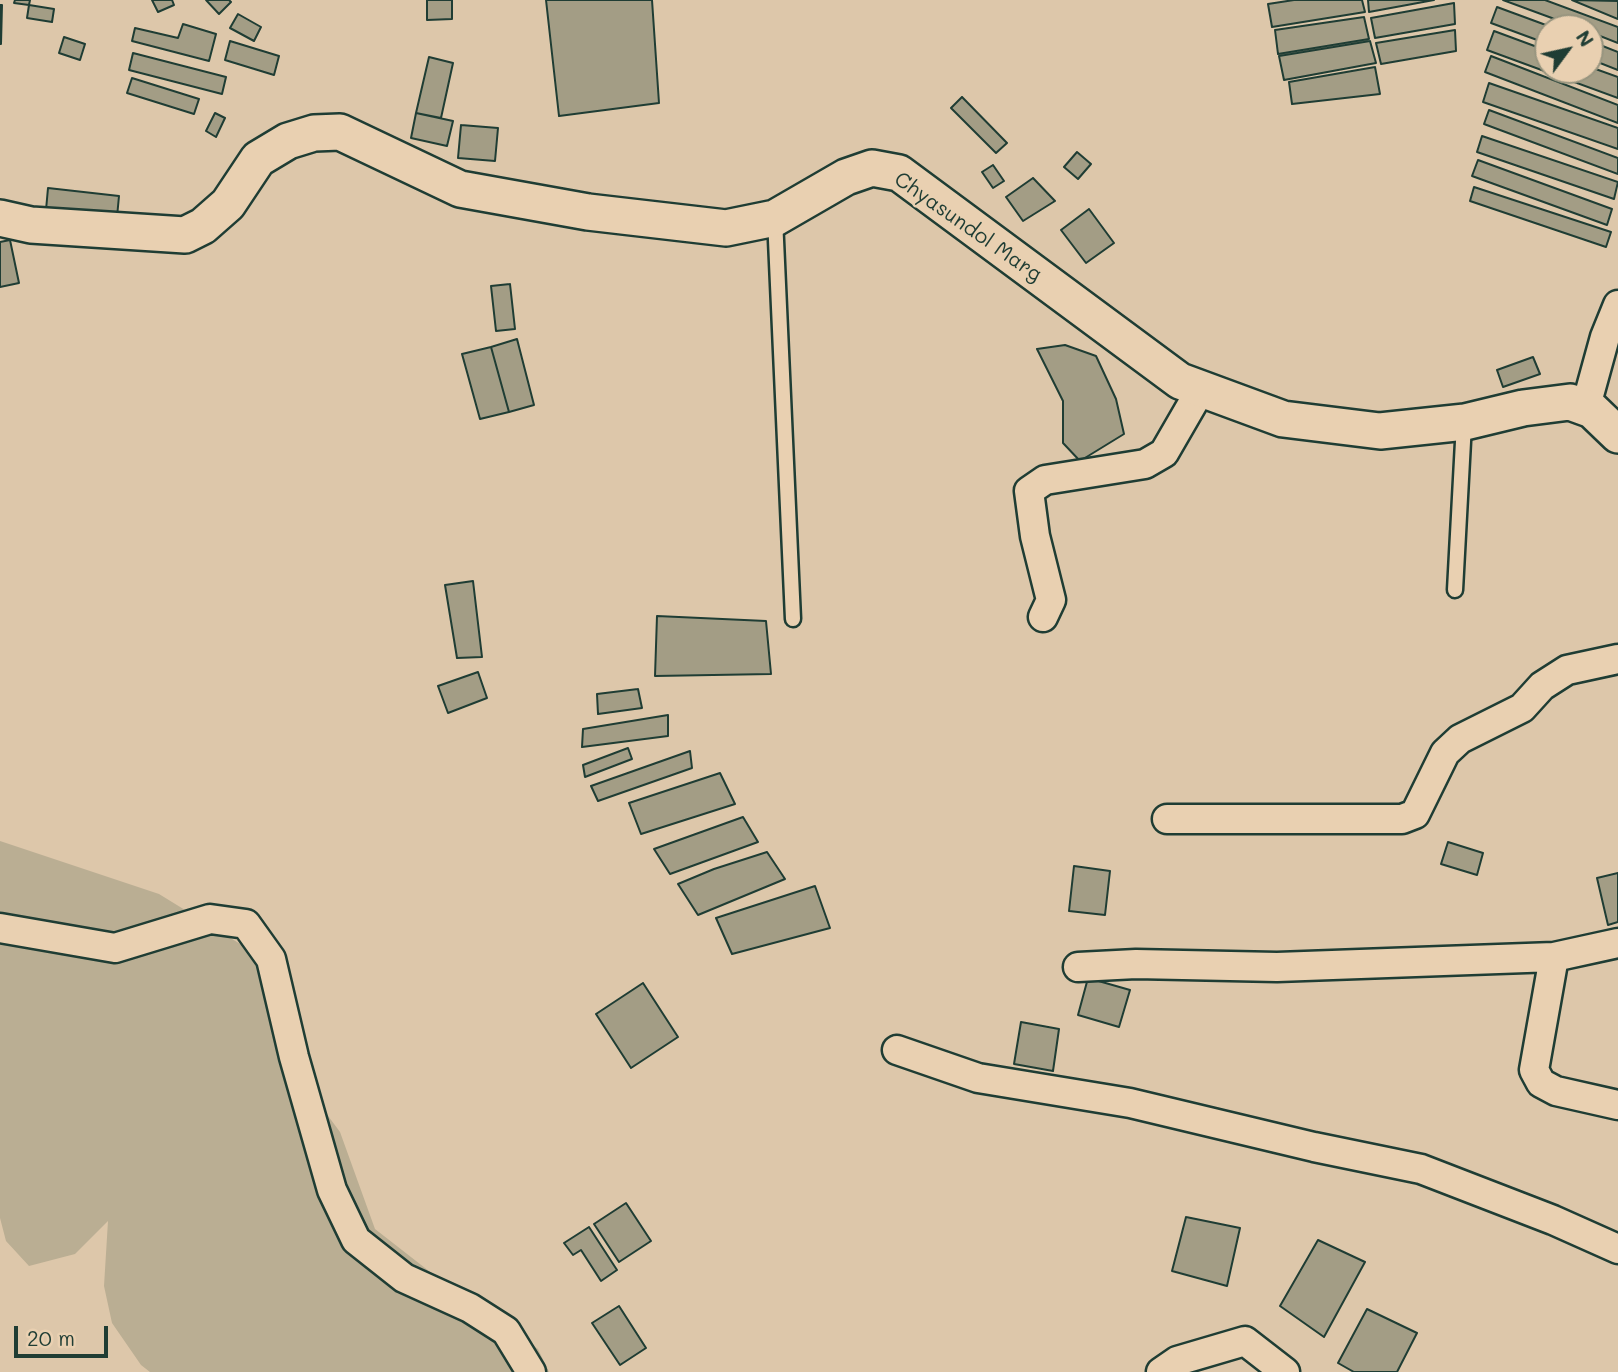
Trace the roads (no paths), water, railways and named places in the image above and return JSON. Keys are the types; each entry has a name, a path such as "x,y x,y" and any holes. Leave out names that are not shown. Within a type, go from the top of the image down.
{"street":[{"name":"Chyasundol Marg","path":"0,218 30,225 186,235 203,226 228,204 258,159 288,141 314,133 340,132 460,190 588,212 726,228 775,219 846,177 872,168 899,173 1180,381 1283,419 1380,431 1465,422 1523,408 1570,402 1586,406"},
{"path":"1618,304 1605,337 1586,406 1618,435"},
{"path":"1043,617 1051,600 1035,537 1029,491 1045,480 1145,464 1164,453 1201,389"},
{"path":"1167,818 1402,819 1415,814 1445,753 1460,739 1522,708 1542,686 1567,670 1618,659"},
{"path":"0,928 115,947 210,919 246,924 271,959 294,1057 332,1190 356,1240 404,1278 470,1308 506,1331 531,1372"},
{"path":"1077,967 1136,964 1276,967 1554,957 1618,943"},
{"path":"1554,957 1534,1070 1541,1083 1556,1091 1618,1105"},
{"path":"897,1050 978,1078 1129,1103 1314,1147 1421,1169 1553,1220 1618,1249"},
{"path":"1161,1372 1177,1361 1245,1342 1285,1372"}],"lane":[{"path":"775,219 793,619"},
{"path":"1455,590 1465,422"}]}
